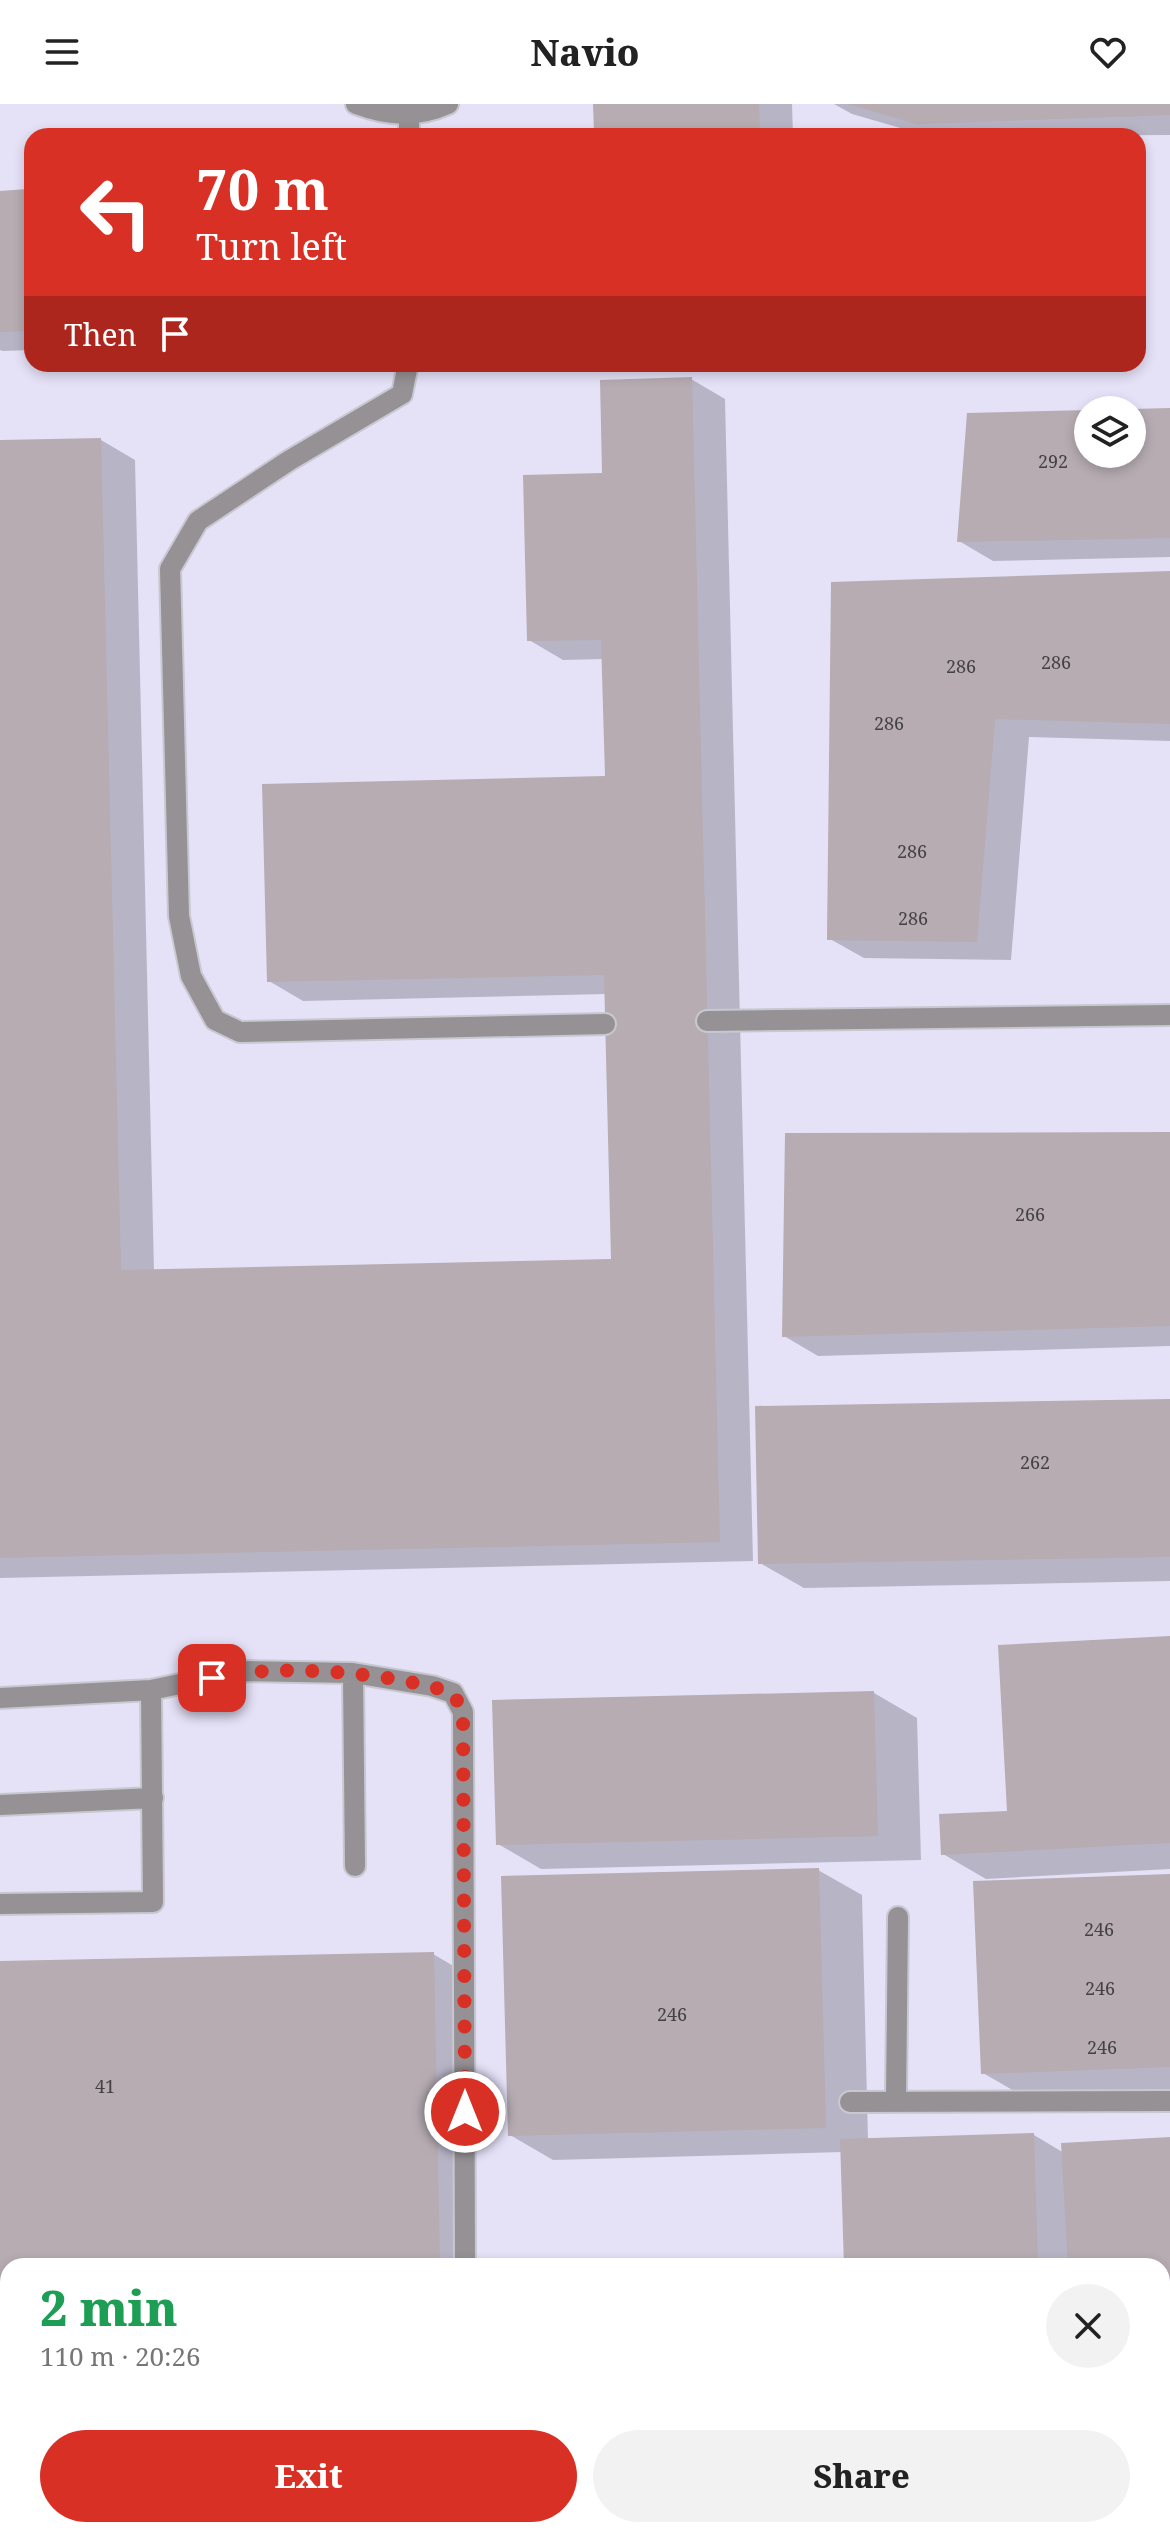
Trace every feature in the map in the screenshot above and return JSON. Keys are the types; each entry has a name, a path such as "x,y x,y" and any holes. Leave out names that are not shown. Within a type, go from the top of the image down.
{"street":[{"path":"356,104 409,126 448,104"},
{"path":"406,372 402,394 290,460 198,521 170,569 179,916 191,976 215,1020 240,1032 605,1024"},
{"path":"707,1021 1170,1015"},
{"path":"0,1698 151,1690 242,1671 353,1673 432,1686 453,1693 463,1712 465,2258"},
{"path":"353,1673 355,1866"},
{"path":"0,1904 153,1902 151,1690"},
{"path":"0,1805 153,1798"},
{"path":"896,2101 898,1917"},
{"path":"850,2102 1170,2101"}],"shaded area":[{"path":"0,104 1170,104 1170,2258 0,2258"}],"building":[{"path":"593,104 759,104 760,128 594,128"},
{"path":"848,104 1170,104 1170,115 916,124"},
{"path":"24,189 24,331 0,332 0,191"},
{"path":"692,377 720,1542 0,1558 0,440 101,438 121,1270 611,1259 604,975 267,982 262,784 605,776 601,640 527,641 523,475 602,473 600,380"},
{"path":"1170,408 1170,538 957,542 967,413 1074,410 1074,468 1146,468 1146,409"},
{"path":"1170,571 1170,724 995,719 977,942 827,940 831,582"},
{"path":"1170,1132 1170,1326 782,1337 785,1133"},
{"path":"1170,1399 1170,1557 758,1564 755,1406"},
{"path":"1170,1636 1170,1843 941,1855 939,1814 1007,1811 998,1645"},
{"path":"874,1691 878,1836 496,1845 492,1700"},
{"path":"819,1868 826,2128 508,2136 501,1876"},
{"path":"1170,1874 1170,2067 981,2074 973,1881"},
{"path":"434,1952 440,2258 0,2258 0,1961"},
{"path":"1034,2133 1038,2258 844,2258 840,2139"},
{"path":"1170,2137 1170,2258 1068,2258 1061,2143"}],"route":[{"path":"212,1678 242,1671 353,1673 432,1686 453,1693 463,1712 465,2112"}]}
